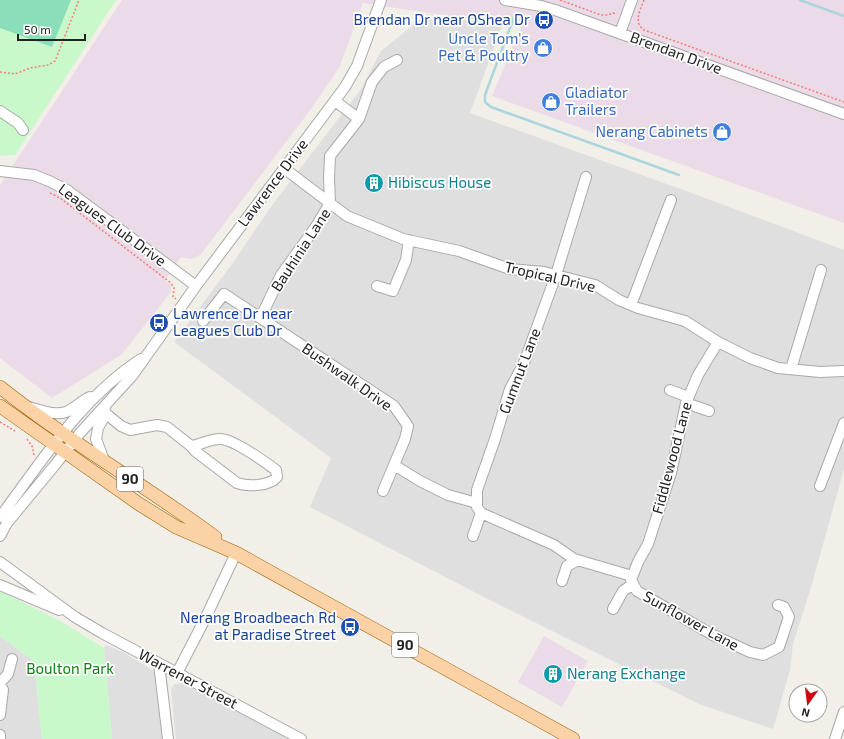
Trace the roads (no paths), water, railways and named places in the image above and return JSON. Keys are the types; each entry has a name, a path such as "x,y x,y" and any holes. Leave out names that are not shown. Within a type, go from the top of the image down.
{"main road":[{"name":"90","path":"0,387 62,434 236,552 573,739"},
{"name":"90","path":"0,406 139,504 176,527 236,552"}],"street":[{"name":"Lawrence Drive","path":"0,536 7,523 73,441 105,408 132,376 196,286 345,87 357,66 381,0"},
{"name":"Brendan Drive","path":"505,0 555,10 844,114"},
{"path":"620,33 632,0"},
{"name":"Bauhinia Lane","path":"261,317 281,275 315,228 330,203 330,156 359,119 372,82 384,67 397,60"},
{"path":"335,101 359,119"},
{"path":"0,112 18,124 23,130"},
{"name":"Tropical Drive","path":"285,169 347,216 403,239 459,251 510,269 544,272 595,285 619,300 638,308 685,321 718,342 750,358 778,368 820,372 844,371"},
{"name":"Leagues Club Drive","path":"0,171 34,176 49,181 67,190 196,286"},
{"name":"Gumnut Lane","path":"477,503 478,490 510,389 524,363 556,275 586,177"},
{"path":"631,305 671,200"},
{"path":"377,286 393,291 406,260 409,240"},
{"path":"791,369 821,270"},
{"name":"Bushwalk Drive","path":"203,322 224,294 394,406 408,426 405,439 383,491"},
{"name":"Fiddlewood Lane","path":"633,580 638,562 648,544 671,473 687,400 698,375 718,342"},
{"name":"Lawrence Drive","path":"0,517 54,444 96,395 127,368 146,356"},
{"path":"670,390 708,411"},
{"path":"24,406 54,414 66,412 83,400 96,395"},
{"path":"105,408 121,426 130,430 157,425 167,427 201,456 237,483 250,486 271,482 277,477 276,470 233,442 222,439 191,446"},
{"path":"105,408 104,418 98,428 96,439 105,463"},
{"path":"820,486 844,423"},
{"path":"394,465 420,481 448,495 477,503 477,507 481,513 473,536"},
{"name":"Sunflower Lane","path":"481,513 554,545 574,559 633,580 637,591 713,635 750,652 763,655 779,647 789,617 784,607 778,605"},
{"path":"177,673 206,617 236,552"},
{"path":"562,581 567,566 578,560"},
{"name":"Warrener Street","path":"0,562 75,617 296,738"},
{"path":"614,609 623,591 633,580"},
{"name":"Warrener Street","path":"0,585 75,617"},
{"path":"0,715 3,690 0,684 8,674 12,659"},
{"path":"159,664 168,739"},
{"path":"835,739 844,712"}],"waterway":[{"path":"800,0 844,16"},
{"path":"514,17 485,95 485,102 491,107 679,175"}],"place":[{"name":"Brendan Dr near OShea Dr","path":"544,20"},
{"name":"Uncle Tom's Pet & Poultry","path":"543,48"},
{"name":"Gladiator Trailers","path":"551,102"},
{"name":"Nerang Cabinets","path":"722,132"},
{"name":"Hibiscus House","path":"374,183"},
{"name":"Lawrence Dr near Leagues Club Dr","path":"159,323"},
{"name":"Nerang Broadbeach Rd at Paradise Street","path":"350,627"},
{"name":"Nerang Exchange","path":"553,674"}],"park label":[{"name":"Boulton Park","path":"70,669"}]}
